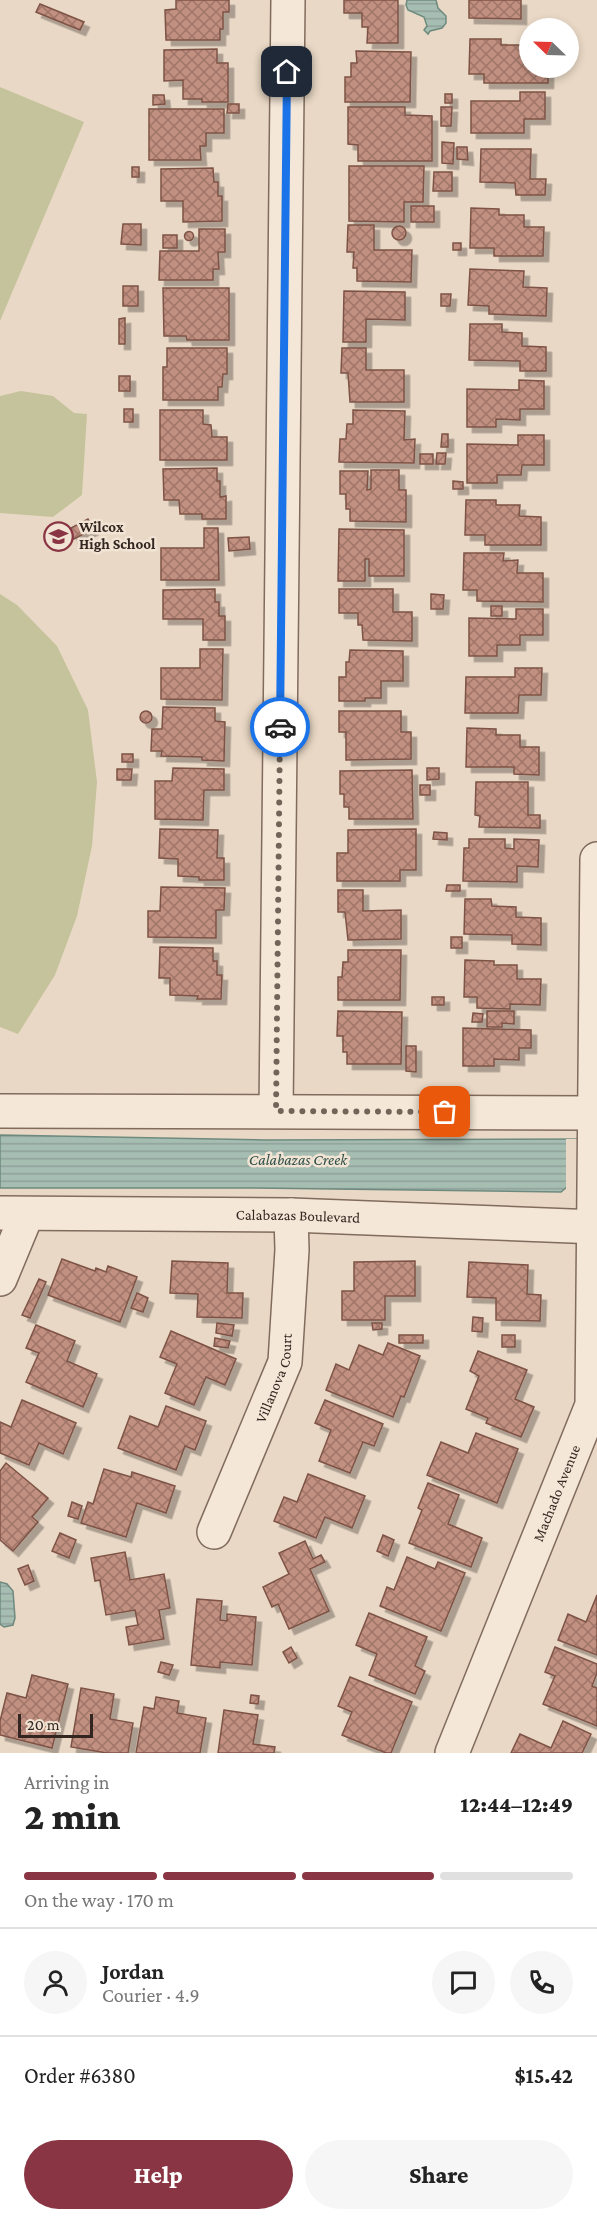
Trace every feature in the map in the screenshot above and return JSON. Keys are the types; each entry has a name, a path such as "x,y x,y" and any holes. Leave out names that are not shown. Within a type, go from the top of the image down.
{"street":[{"path":"276,1111 288,0"},
{"name":"Machado Avenue","path":"452,1753 592,1405 596,1227 594,1190 597,859"},
{"path":"0,1112 276,1111 596,1121"},
{"path":"0,1279 13,1213"},
{"name":"Calabazas Boulevard","path":"13,1213 291,1215 596,1227"},
{"name":"Villanova Court","path":"214,1532 285,1362 292,1250 291,1215"}],"shaded area":[{"path":"0,87 84,122 0,321"},
{"path":"21,391 53,396 74,413 87,414 82,495 53,517 0,513 0,396"},
{"path":"0,594 17,605 57,646 88,710 97,782 92,846 77,916 55,975 18,1034 0,1027"}],"water":[{"path":"407,0 436,0 438,8 446,16 446,23 442,28 430,31 428,34 424,30 427,26 424,17 408,10"},
{"name":"Calabazas Creek","path":"0,1135 265,1140 597,1139 568,1186 561,1192 0,1188"},
{"path":"0,1582 7,1584 13,1591 15,1618 13,1625 4,1627 0,1624"}],"pier":[{"path":"566,1139 597,1139 597,1190 566,1190"}],"building":[{"path":"176,0 229,0 229,12 223,12 223,29 220,29 220,40 166,40 165,10 176,9"},
{"path":"344,0 398,0 398,43 367,43 368,27 362,27 362,13 344,13"},
{"path":"469,0 521,0 521,18 519,19 469,18"},
{"path":"40,4 84,22 80,30 36,12"},
{"path":"470,39 501,39 501,45 519,45 519,78 548,78 548,83 484,83 484,74 469,74"},
{"path":"217,49 217,63 228,63 228,102 183,99 183,80 164,81 164,50"},
{"path":"356,51 411,52 410,102 345,102 345,77 351,77 351,63 357,63"},
{"path":"520,92 545,92 545,119 524,119 524,133 471,133 471,101 520,101"},
{"path":"445,94 452,94 452,103 445,103"},
{"path":"153,95 164,95 165,104 153,105"},
{"path":"228,104 239,104 239,113 227,113"},
{"path":"348,107 405,107 405,115 432,116 432,161 358,161 358,145 348,144"},
{"path":"441,107 452,107 451,126 441,126"},
{"path":"149,109 224,109 224,133 206,133 206,146 200,146 201,160 149,160"},
{"path":"442,142 454,143 453,164 442,163"},
{"path":"457,147 467,147 468,160 457,159"},
{"path":"481,149 531,149 530,179 546,179 545,195 516,195 515,183 480,182"},
{"path":"349,166 424,166 423,202 404,202 404,222 349,221"},
{"path":"132,167 139,167 139,177 132,177"},
{"path":"213,168 214,182 218,182 218,196 222,196 222,221 183,222 183,201 161,201 161,169"},
{"path":"434,172 452,172 452,191 433,191"},
{"path":"411,206 434,206 434,222 411,222"},
{"path":"471,208 499,209 499,215 524,215 524,227 544,227 543,256 494,256 494,248 470,248"},
{"path":"123,224 141,224 141,245 121,244"},
{"path":"348,225 374,225 374,250 412,250 411,282 357,281 357,268 353,268 354,252 347,252"},
{"path":"399,226 404,228 406,233 404,238 399,240 394,238 392,233 394,228"},
{"path":"199,229 225,229 225,252 218,252 219,269 213,269 213,280 159,280 160,251 199,251"},
{"path":"189,231 194,236 189,241 184,236"},
{"path":"163,235 177,235 177,248 163,248"},
{"path":"453,243 461,243 461,250 453,250"},
{"path":"470,269 524,271 523,287 547,288 546,316 489,314 489,306 468,305"},
{"path":"123,286 138,286 138,306 123,306"},
{"path":"163,288 229,288 229,340 187,340 186,336 164,336"},
{"path":"344,291 405,292 405,320 366,319 366,342 343,342"},
{"path":"441,294 451,294 450,306 441,306"},
{"path":"125,318 125,344 119,344 119,319"},
{"path":"470,324 502,324 502,332 522,333 522,346 546,347 546,371 520,371 520,361 469,360"},
{"path":"167,348 227,348 227,374 223,374 222,387 218,387 218,400 163,400 163,367 167,367"},
{"path":"342,348 366,348 366,370 404,370 404,402 350,402 348,373 341,373"},
{"path":"119,376 130,376 130,391 119,391"},
{"path":"519,380 544,381 544,409 520,409 520,420 496,419 496,427 467,427 467,389 519,390"},
{"path":"124,409 133,409 133,422 124,422"},
{"path":"160,410 203,410 203,424 211,425 212,437 227,437 227,460 160,460"},
{"path":"353,410 405,411 404,440 415,439 414,463 339,462 340,439 346,439 347,424 353,424"},
{"path":"442,434 448,434 448,447 441,447"},
{"path":"518,435 544,435 544,465 522,465 521,475 497,475 497,483 467,483 467,444 518,445"},
{"path":"437,453 446,453 445,464 436,464"},
{"path":"420,454 433,454 433,464 420,464"},
{"path":"217,468 220,497 226,496 226,519 202,519 202,514 180,514 179,500 164,500 163,469"},
{"path":"371,470 399,470 399,490 406,490 406,522 350,521 350,509 346,509 346,494 340,494 340,471 368,471 367,490 371,489"},
{"path":"453,481 463,482 463,489 453,489"},
{"path":"466,500 496,500 496,505 520,505 519,516 541,517 541,545 485,545 485,535 465,535"},
{"path":"88,519 93,529 74,539 69,529"},
{"path":"204,528 218,528 219,580 161,580 161,548 204,548"},
{"path":"339,529 404,530 404,576 369,576 369,559 365,559 365,581 338,581"},
{"path":"249,537 250,549 229,551 228,538"},
{"path":"464,553 504,553 503,561 518,560 517,573 543,573 543,602 477,601 477,590 463,590"},
{"path":"215,589 215,602 219,602 219,616 225,616 225,640 203,640 203,619 163,619 163,590"},
{"path":"339,589 393,589 393,612 412,612 412,641 363,640 362,625 358,625 358,613 339,613"},
{"path":"431,594 444,595 443,609 431,609"},
{"path":"491,606 502,606 502,616 491,616"},
{"path":"516,609 543,609 543,635 520,635 520,645 497,645 497,656 469,656 469,618 516,619"},
{"path":"200,649 223,649 222,700 161,699 161,668 200,668"},
{"path":"350,650 403,651 403,681 381,681 381,698 365,698 365,701 339,701 339,677 346,677 346,662 349,662"},
{"path":"515,668 542,668 541,695 519,695 518,713 465,713 466,677 515,677"},
{"path":"163,707 215,708 215,721 225,722 224,761 202,760 202,757 161,756 162,751 151,751 152,729 162,729"},
{"path":"148,711 152,717 148,723 144,723 140,715"},
{"path":"339,711 401,711 401,732 411,732 411,759 346,760 346,732 339,732"},
{"path":"467,728 496,729 496,735 520,735 520,747 539,747 539,775 514,774 514,767 466,767"},
{"path":"122,754 133,754 133,762 122,762"},
{"path":"173,768 224,769 224,790 204,790 203,820 155,819 155,781 172,781"},
{"path":"427,768 439,768 439,779 427,780"},
{"path":"117,769 132,769 131,780 117,780"},
{"path":"412,770 413,819 349,819 349,807 344,807 344,794 340,794 340,771"},
{"path":"476,782 528,782 528,815 540,815 540,828 479,827 480,816 475,815"},
{"path":"420,785 430,785 430,795 420,795"},
{"path":"160,829 218,830 217,858 224,858 224,880 199,880 199,877 178,876 178,859 159,858"},
{"path":"416,829 416,870 400,870 400,881 337,881 337,853 348,853 348,830"},
{"path":"434,832 447,833 447,840 433,839"},
{"path":"469,839 505,839 505,848 514,849 514,839 539,840 538,867 517,866 517,882 463,881 464,848 469,848"},
{"path":"447,885 460,885 460,891 446,891"},
{"path":"161,887 225,888 224,910 216,910 216,938 148,937 148,911 160,911"},
{"path":"338,890 363,890 363,911 401,910 401,939 348,940 345,912 338,912"},
{"path":"465,899 491,899 492,906 516,907 516,917 541,918 541,945 512,944 512,935 464,934"},
{"path":"451,937 462,937 462,948 451,948"},
{"path":"160,947 213,948 213,961 217,961 217,975 222,975 221,999 197,999 198,996 170,995 170,978 159,978"},
{"path":"348,950 401,950 400,1000 338,1000 338,977 342,977 343,962 348,962"},
{"path":"465,960 494,961 494,965 517,965 517,979 541,979 540,1005 510,1004 510,1009 477,1008 477,997 464,997"},
{"path":"432,997 444,997 444,1005 432,1005"},
{"path":"338,1011 402,1012 401,1064 347,1064 347,1052 343,1052 343,1036 337,1036"},
{"path":"487,1011 514,1011 514,1024 502,1023 502,1027 487,1027"},
{"path":"473,1013 483,1014 482,1022 472,1022"},
{"path":"463,1028 531,1030 531,1048 519,1048 519,1060 494,1059 494,1066 463,1066"},
{"path":"406,1046 416,1046 416,1072 406,1071"},
{"path":"62,1259 95,1271 96,1268 106,1272 108,1266 137,1277 120,1322 48,1295"},
{"path":"172,1261 228,1263 227,1293 243,1293 242,1318 197,1317 198,1294 170,1293"},
{"path":"415,1261 415,1296 385,1296 385,1320 342,1320 342,1291 354,1291 354,1262"},
{"path":"469,1262 528,1265 527,1294 541,1295 540,1321 496,1320 496,1298 467,1297"},
{"path":"39,1279 46,1282 30,1318 22,1315"},
{"path":"137,1293 148,1298 143,1312 131,1308"},
{"path":"473,1317 483,1318 482,1332 472,1331"},
{"path":"217,1323 234,1325 232,1336 216,1333"},
{"path":"372,1323 382,1323 382,1329 373,1330"},
{"path":"36,1325 75,1341 67,1361 97,1374 83,1407 26,1382 39,1353 26,1348"},
{"path":"171,1331 236,1359 225,1385 206,1377 194,1405 165,1393 177,1364 160,1357"},
{"path":"399,1335 423,1335 423,1343 399,1343"},
{"path":"502,1335 515,1335 515,1347 502,1347"},
{"path":"215,1338 230,1341 228,1348 214,1346"},
{"path":"388,1343 420,1356 404,1397 401,1396 393,1417 326,1390 336,1364 349,1370 359,1345 383,1355"},
{"path":"478,1351 527,1370 515,1399 534,1407 521,1437 486,1423 488,1418 466,1409 479,1376 470,1371"},
{"path":"22,1400 76,1423 63,1454 39,1443 29,1465 0,1453 0,1422 11,1427"},
{"path":"325,1400 383,1424 374,1446 363,1442 350,1473 319,1461 331,1430 315,1423"},
{"path":"166,1406 206,1421 195,1450 185,1446 176,1470 118,1448 130,1416 158,1427"},
{"path":"476,1433 518,1449 497,1503 427,1475 441,1442 468,1453"},
{"path":"6,1463 48,1498 32,1517 38,1522 13,1551 0,1540 0,1471"},
{"path":"104,1469 131,1477 132,1472 175,1486 166,1513 137,1503 126,1537 81,1523 88,1502 93,1504"},
{"path":"308,1474 365,1496 352,1528 325,1517 316,1538 274,1521 284,1497 297,1502"},
{"path":"428,1483 459,1495 448,1524 482,1538 471,1567 409,1543 422,1510 418,1508"},
{"path":"72,1502 82,1506 78,1519 68,1516"},
{"path":"60,1533 76,1540 69,1558 52,1551"},
{"path":"383,1535 394,1540 388,1556 377,1551"},
{"path":"305,1541 313,1559 321,1555 325,1562 310,1569 329,1611 289,1629 278,1604 272,1607 263,1587 289,1574 279,1553"},
{"path":"125,1552 130,1580 164,1574 170,1608 159,1610 164,1639 129,1645 126,1627 138,1625 135,1610 106,1615 100,1580 95,1581 91,1558"},
{"path":"407,1557 435,1569 438,1562 465,1573 441,1631 380,1606 387,1587 394,1590"},
{"path":"28,1565 34,1581 25,1585 18,1569"},
{"path":"597,1595 597,1655 558,1640 568,1614 586,1622"},
{"path":"197,1599 222,1601 220,1620 227,1621 227,1614 256,1617 252,1665 220,1662 220,1668 191,1665"},
{"path":"369,1613 427,1637 415,1666 425,1671 415,1694 369,1675 377,1654 356,1645"},
{"path":"291,1647 297,1658 289,1663 283,1652"},
{"path":"555,1647 597,1664 597,1673 592,1686 597,1688 597,1726 543,1704 555,1676 545,1672"},
{"path":"161,1662 173,1665 169,1675 158,1672"},
{"path":"32,1675 68,1684 52,1748 0,1735 0,1721 7,1693 26,1698"},
{"path":"350,1677 412,1702 391,1753 342,1735 352,1712 338,1706"},
{"path":"81,1688 114,1694 110,1719 133,1723 128,1753 107,1753 71,1747"},
{"path":"251,1695 259,1696 258,1704 250,1703"},
{"path":"156,1697 179,1701 177,1713 206,1718 200,1753 136,1753 144,1707 154,1709"},
{"path":"224,1710 258,1715 253,1744 275,1747 274,1753 218,1753"},
{"path":"563,1721 591,1734 582,1753 511,1753 520,1734 551,1748"}],"way so far":[{"path":"280,727 276,1111 445,1112"}],"place":[{"name":"Wilcox High School","path":"58,536"}],"route":[{"path":"280,727 287,72"}]}
